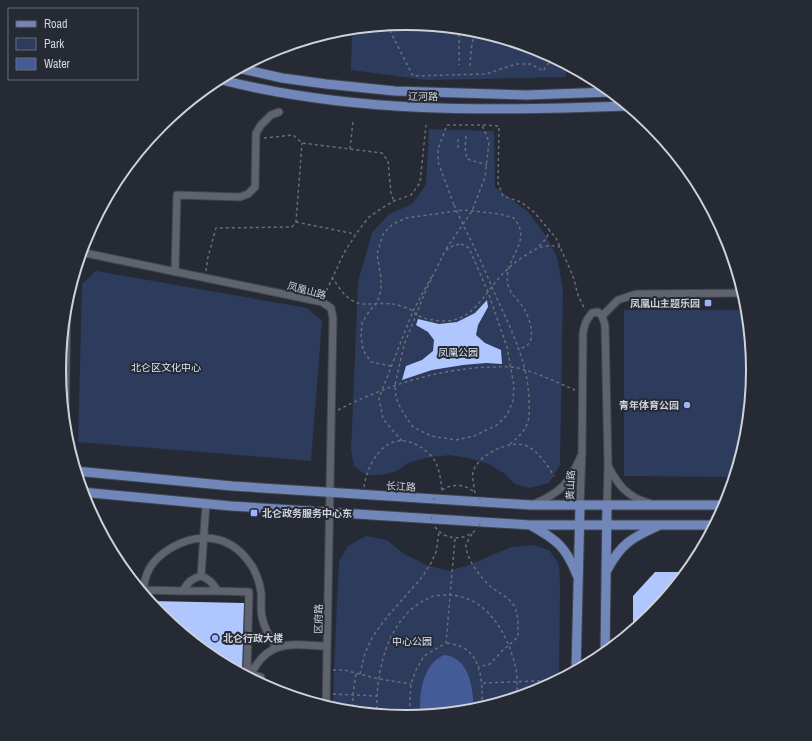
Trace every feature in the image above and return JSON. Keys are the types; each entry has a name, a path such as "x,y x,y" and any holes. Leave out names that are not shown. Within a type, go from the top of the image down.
{"main road":[{"name":"辽河路","path":"246,70 282,78 395,91 527,95 602,92"},
{"name":"辽河路","path":"227,81 279,93 324,100 394,107 527,110 621,106"},
{"name":"长江路","path":"81,472 232,486 531,505 719,505"},
{"path":"88,493 206,504 530,525 709,525"},
{"name":"黄山路","path":"576,665 580,505"},
{"path":"605,647 607,505"},
{"path":"530,525 559,543 570,557 579,580"},
{"path":"606,571 625,544 661,525"}],"street":[{"path":"175,272 177,195 240,197 248,194 255,187 256,133 271,115 279,112"},
{"name":"凤凰山路","path":"87,253 322,302 331,308 333,318 329,532"},
{"path":"602,316 618,300 636,294 738,293"},
{"path":"588,317 592,313 598,312 602,316 605,325 608,465 607,505"},
{"name":"黄山路","path":"580,505 583,334 584,323 588,317"},
{"path":"531,505 553,494 566,484 575,470 582,452"},
{"path":"608,465 620,487 645,502 655,505"},
{"path":"201,576 206,504"},
{"name":"区府路","path":"326,701 329,532"},
{"path":"144,588 147,571 154,561 177,544 189,540 218,538 243,554 255,571 261,592 262,617 266,630 276,647"},
{"path":"183,591 188,582 201,576 212,582 218,591"},
{"path":"148,593 183,591 261,592"},
{"path":"247,671 249,592"},
{"path":"251,674 257,663 276,647 286,645 327,646"},
{"path":"252,674 261,677 261,679"}],"path":[{"path":"390,31 413,76 486,74 516,64 530,64 543,71 550,62"},
{"path":"459,35 459,65"},
{"path":"470,66 474,37"},
{"path":"350,149 353,121"},
{"path":"322,302 344,253 368,218 394,201 411,195 420,183 426,125"},
{"path":"509,445 520,436 528,421 528,386 526,371 519,349 492,287 474,246 458,215 438,162 438,149 447,125 499,126 498,183 503,196 522,202 534,212 550,230 560,247 573,276 578,295 588,317"},
{"path":"402,441 386,425 383,419 379,398 413,311 445,251 472,211 485,178 489,142 482,125"},
{"path":"256,139 294,135 302,143 382,153 388,161 391,193 394,201"},
{"path":"458,136 458,148"},
{"path":"466,136 465,148 467,159 487,165"},
{"path":"205,278 208,257 216,228 292,227 296,222 302,143"},
{"path":"391,366 371,362 363,350 360,336 362,323 370,310 377,303 381,290 381,278 377,254 383,234 393,224 406,218 463,210 514,218 520,228 521,238 507,274 508,286 514,297 520,303 531,326 531,338 527,346 519,349"},
{"path":"296,222 356,234"},
{"path":"332,277 342,292 351,300 364,304 394,304 413,311 416,315 437,321 458,319 474,310 509,268 537,248 546,239 550,230"},
{"path":"461,244 469,248 488,292 507,347 514,380 513,401 507,415 498,425 485,432 465,439 447,439 431,436 413,427 398,404 396,398 395,385 404,345 426,290 445,251 454,245 461,244"},
{"path":"537,248 544,246 560,247"},
{"path":"331,414 382,389 441,372 478,368 511,367 546,377 583,393"},
{"path":"362,494 366,475 375,456 391,443 402,441 410,441 432,457 440,473 442,491"},
{"path":"475,493 472,478 479,461 489,453 509,445 517,444 527,446 539,455 554,476"},
{"path":"432,504 433,500 442,491 454,485 463,486 478,495 482,508"},
{"path":"431,512 434,525 439,532 446,536 464,538 472,534"},
{"path":"478,667 490,664 518,637 518,619 514,605 506,596 492,588 484,580 469,558 466,545 472,534 478,528 483,516"},
{"path":"360,674 365,653 373,636 387,617 423,576 431,563 436,552 439,532"},
{"path":"446,643 455,538"},
{"path":"377,709 379,679 390,639 407,613 416,605 431,597 442,595 458,595 472,600 482,607 499,627 509,645 515,666 517,692"},
{"path":"409,711 411,684 416,670 424,656 446,643 463,647 471,655 478,667 482,683 482,702"},
{"path":"327,670 344,670 379,679 411,684"},
{"path":"352,706 356,673"},
{"path":"482,683 546,681"},
{"path":"326,694 377,696"}],"green space":[{"path":"406,30 450,33 515,48 557,65 566,70 566,77 426,80 351,70 352,35"},
{"name":"凤凰公园","path":"429,129 494,131 495,187 528,212 546,236 557,257 563,289 560,465 549,483 530,488 515,484 505,474 489,464 450,455 410,462 397,471 382,475 366,475 354,466 351,451 358,282 372,233 389,214 412,204 426,185"},
{"name":"北仑区文化中心","path":"96,271 307,308 322,321 311,461 78,442 82,284"},
{"name":"青年体育公园","path":"624,310 741,310 746,348 746,393 740,437 729,477 624,476"},
{"name":"中心公园","path":"366,536 387,540 404,554 427,565 449,571 469,565 511,547 533,545 549,550 559,564 559,675 515,693 450,708 406,711 384,710 362,708 333,702 339,562 348,546"}],"water":[{"path":"444,655 453,657 465,668 469,676 473,694 473,704 450,708 420,710 423,682 426,673 437,659"}],"building":[{"path":"487,300 488,307 478,325 476,335 485,343 501,350 502,364 486,363 463,365 432,370 402,380 406,366 422,360 433,351 434,340 428,332 416,325 418,319 439,324 457,322 475,313"},
{"path":"655,572 680,572 662,595 633,625 633,596"},
{"name":"北仑行政大楼","path":"156,601 244,603 242,669 217,654 181,627"}],"place":[{"name":"凤凰山主题乐园","path":"708,303"},
{"name":"青年体育公园","path":"687,405"},
{"name":"北仑政务服务中心东","path":"254,513"},
{"name":"北仑行政大楼","path":"215,638"}]}
